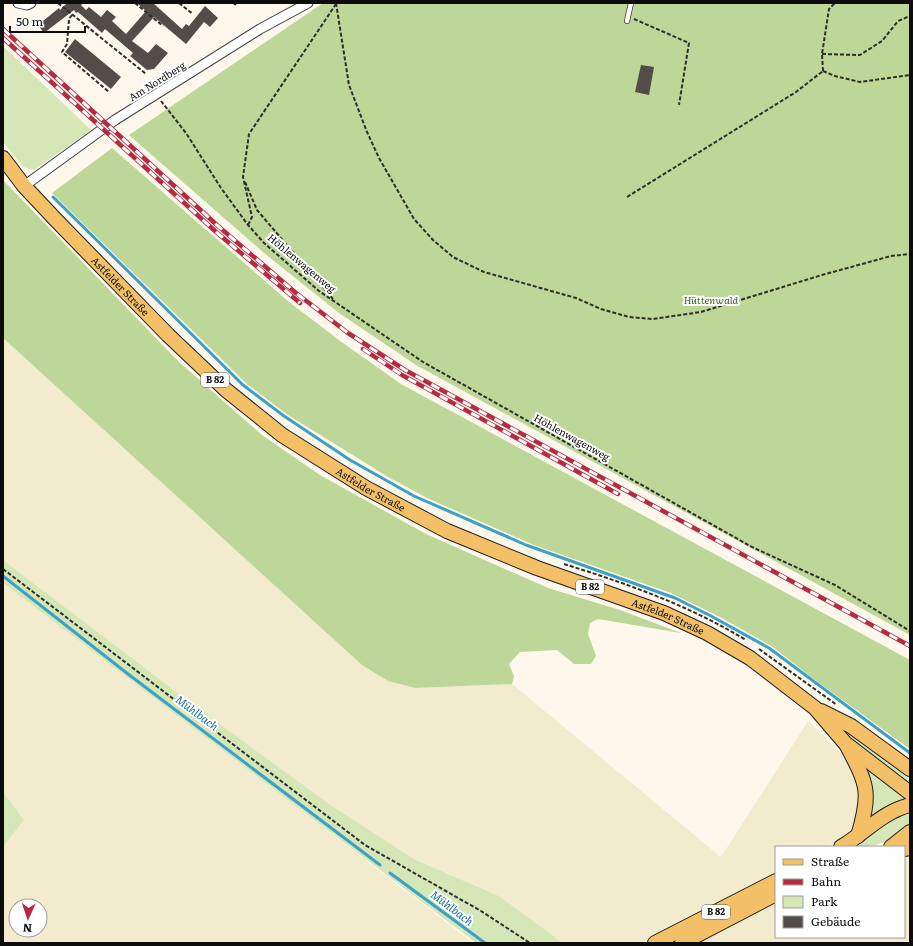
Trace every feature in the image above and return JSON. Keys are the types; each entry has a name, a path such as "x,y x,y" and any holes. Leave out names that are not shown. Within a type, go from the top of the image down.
{"main road":[{"name":"Astfelder Straße","path":"3,158 24,186 55,219 198,365 252,413 282,435 366,488 447,531 536,568 642,604 689,624 750,658 815,708"},
{"name":"B 82","path":"815,708 846,743 910,793"},
{"name":"B 82","path":"815,708 851,726 910,769"},
{"name":"B 82","path":"846,743 861,773 866,789 866,804 858,836"},
{"path":"843,846 858,836 881,817 893,810 910,805"},
{"path":"891,846 910,832"},
{"name":"B 82","path":"656,943 775,882"},
{"name":"B 82","path":"682,943 775,895"}],"street":[{"path":"18,3 27,5 32,3"},
{"name":"Am Nordberg","path":"24,186 115,120 260,29 308,3"}],"lane":[{"path":"627,19 631,3"}],"path":[{"path":"58,3 146,74"},
{"path":"135,3 163,26"},
{"path":"179,3 193,14"},
{"path":"248,225 252,217 243,177 249,134 336,3"},
{"path":"336,3 349,85 367,132 379,158 414,219 428,235 453,258 484,272 576,298 602,309 629,317 653,319 701,312 822,275 891,256 910,254"},
{"path":"823,71 822,54 829,9 835,3"},
{"path":"72,15 68,20 67,44 62,52 109,92"},
{"path":"822,54 860,55 882,41 898,21 910,16"},
{"path":"627,19 689,43 679,105"},
{"path":"823,71 835,76 860,82 910,75"},
{"path":"627,197 796,92 823,71"},
{"name":"Höhlenwagenweg","path":"156,95 186,133 221,188 248,225 264,243 319,291 423,362 752,547 835,585 910,631"},
{"path":"243,177 257,210 336,303"},
{"path":"560,563 605,577 672,602 711,620 747,641"},
{"path":"3,569 365,845 481,911 530,943"},
{"path":"759,649 841,708"}],"shaded area":[{"path":"3,338 362,665 388,681 415,688 512,684 721,857 808,721 845,758 857,778 860,799 856,819 851,828 843,837 830,846 775,846 775,876 642,943 563,943 499,896 416,860 332,806 183,697 3,560"},
{"path":"3,583 473,943 3,943 3,847 24,820 3,792"},
{"path":"905,853 910,853 910,943 695,943 775,902 775,938 905,938"}],"green space":[{"name":"Hüttenwald","path":"323,3 910,3 910,635 416,365 339,313 264,253 129,135"},
{"path":"3,46 91,130 34,170 23,167 3,142"},
{"path":"112,148 289,302 401,384 910,660 910,749 811,677 773,647 722,618 671,593 534,545 427,498 388,477 288,415 247,384 52,193"},
{"path":"3,180 179,362 262,435 320,475 426,534 548,588 620,610 681,633 598,619 590,623 588,634 596,656 591,664 574,664 557,650 520,652 509,664 514,676 512,684 415,688 388,681 362,665 3,338"},
{"path":"3,560 183,697 332,806 416,860 499,896 563,943 476,943 3,583"},
{"path":"831,718 902,773 910,780 910,784 861,747 830,720"},
{"path":"869,771 894,787 906,798 887,806 868,818 867,773"},
{"path":"3,792 24,820 3,847"},
{"path":"910,813 910,823 892,839 873,846 855,846 887,822"}],"building":[{"path":"67,3 83,3 81,5 86,10 89,7 101,17 107,10 116,17 112,21 126,34 146,11 137,3 153,3 182,29 186,24 189,26 205,6 218,18 210,27 204,22 186,44 154,17 132,41 148,53 156,44 168,53 154,69 147,70 130,56 133,53 105,29 102,33 74,10 44,33 38,25 59,8 60,10"},
{"path":"75,39 121,77 111,89 65,52"},
{"path":"641,65 654,67 649,95 635,92"}],"waterway":[{"path":"53,197 243,385 284,416 350,460 414,496 526,545 675,598 711,616 769,648 910,753"},
{"name":"Mühlbach","path":"3,576 128,674 380,865"},
{"name":"Mühlbach","path":"390,873 485,943"}],"railway":[{"path":"3,29 218,226 296,293 348,333 405,370 910,646"},
{"path":"3,38 215,231 300,303"},
{"path":"363,349 402,375 618,494"}]}
